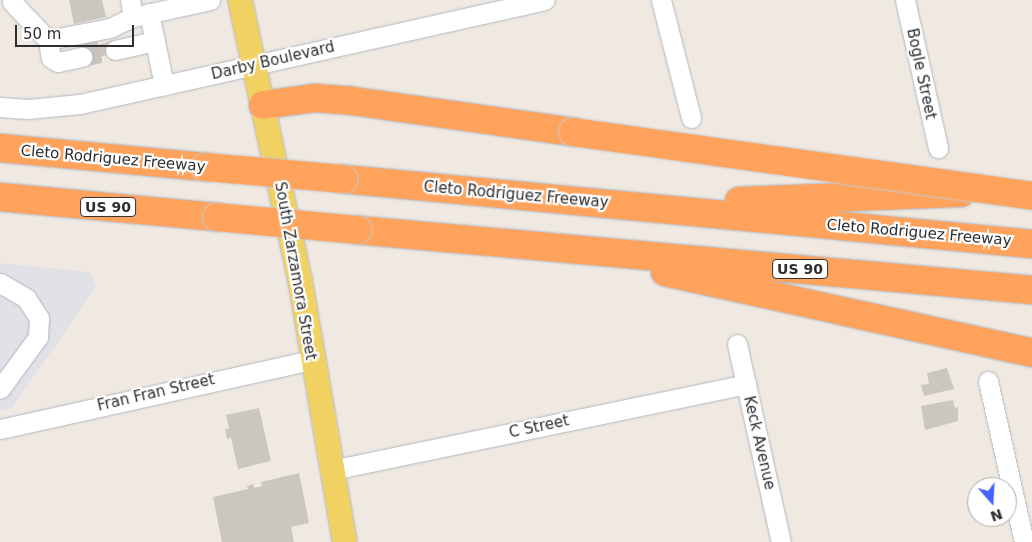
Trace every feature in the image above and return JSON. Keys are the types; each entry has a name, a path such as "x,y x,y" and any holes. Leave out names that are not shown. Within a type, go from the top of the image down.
{"highway":[{"path":"263,105 314,98 352,100 1032,196"},
{"name":"Cleto Rodriguez Freeway","path":"0,148 1032,244"},
{"path":"630,206 1032,191"},
{"name":"US 90","path":"0,197 569,250 1032,290"},
{"path":"569,250 1032,354"}],"main road":[{"name":"South Zarzamora Street","path":"240,0 300,280 312,360 345,542"}],"street":[{"path":"11,0 48,40 51,58 58,62 82,57"},
{"path":"48,40 110,28 137,10 210,0"},
{"name":"Darby Boulevard","path":"0,107 51,108 164,85 544,0"},
{"path":"662,0 690,118"},
{"name":"Bogle Street","path":"905,0 938,148"},
{"path":"137,10 154,41 164,85"},
{"path":"115,50 154,41"},
{"path":"0,283 26,298 39,318 38,337 0,389"},
{"name":"Keck Avenue","path":"737,344 781,542"},
{"name":"Fran Fran Street","path":"0,429 312,360"},
{"path":"988,381 1024,542"},
{"name":"C Street","path":"332,470 746,384"}],"shaded area":[{"path":"0,263 90,272 96,287 12,408 0,411"}],"building":[{"path":"69,0 102,0 106,17 74,24"},
{"path":"97,40 98,45 112,41 115,53 83,61 82,44"},
{"path":"947,368 954,389 924,396 921,385 929,384 927,373"},
{"path":"953,400 955,408 958,407 958,421 925,430 921,406"},
{"path":"259,408 271,461 238,469 231,438 227,439 225,429 229,429 226,415"},
{"path":"299,473 309,523 291,527 294,542 222,542 213,497 248,489 247,486 253,484 254,488 262,486 261,482"}],"tunnel":[{"path":"82,57 115,50"}]}
